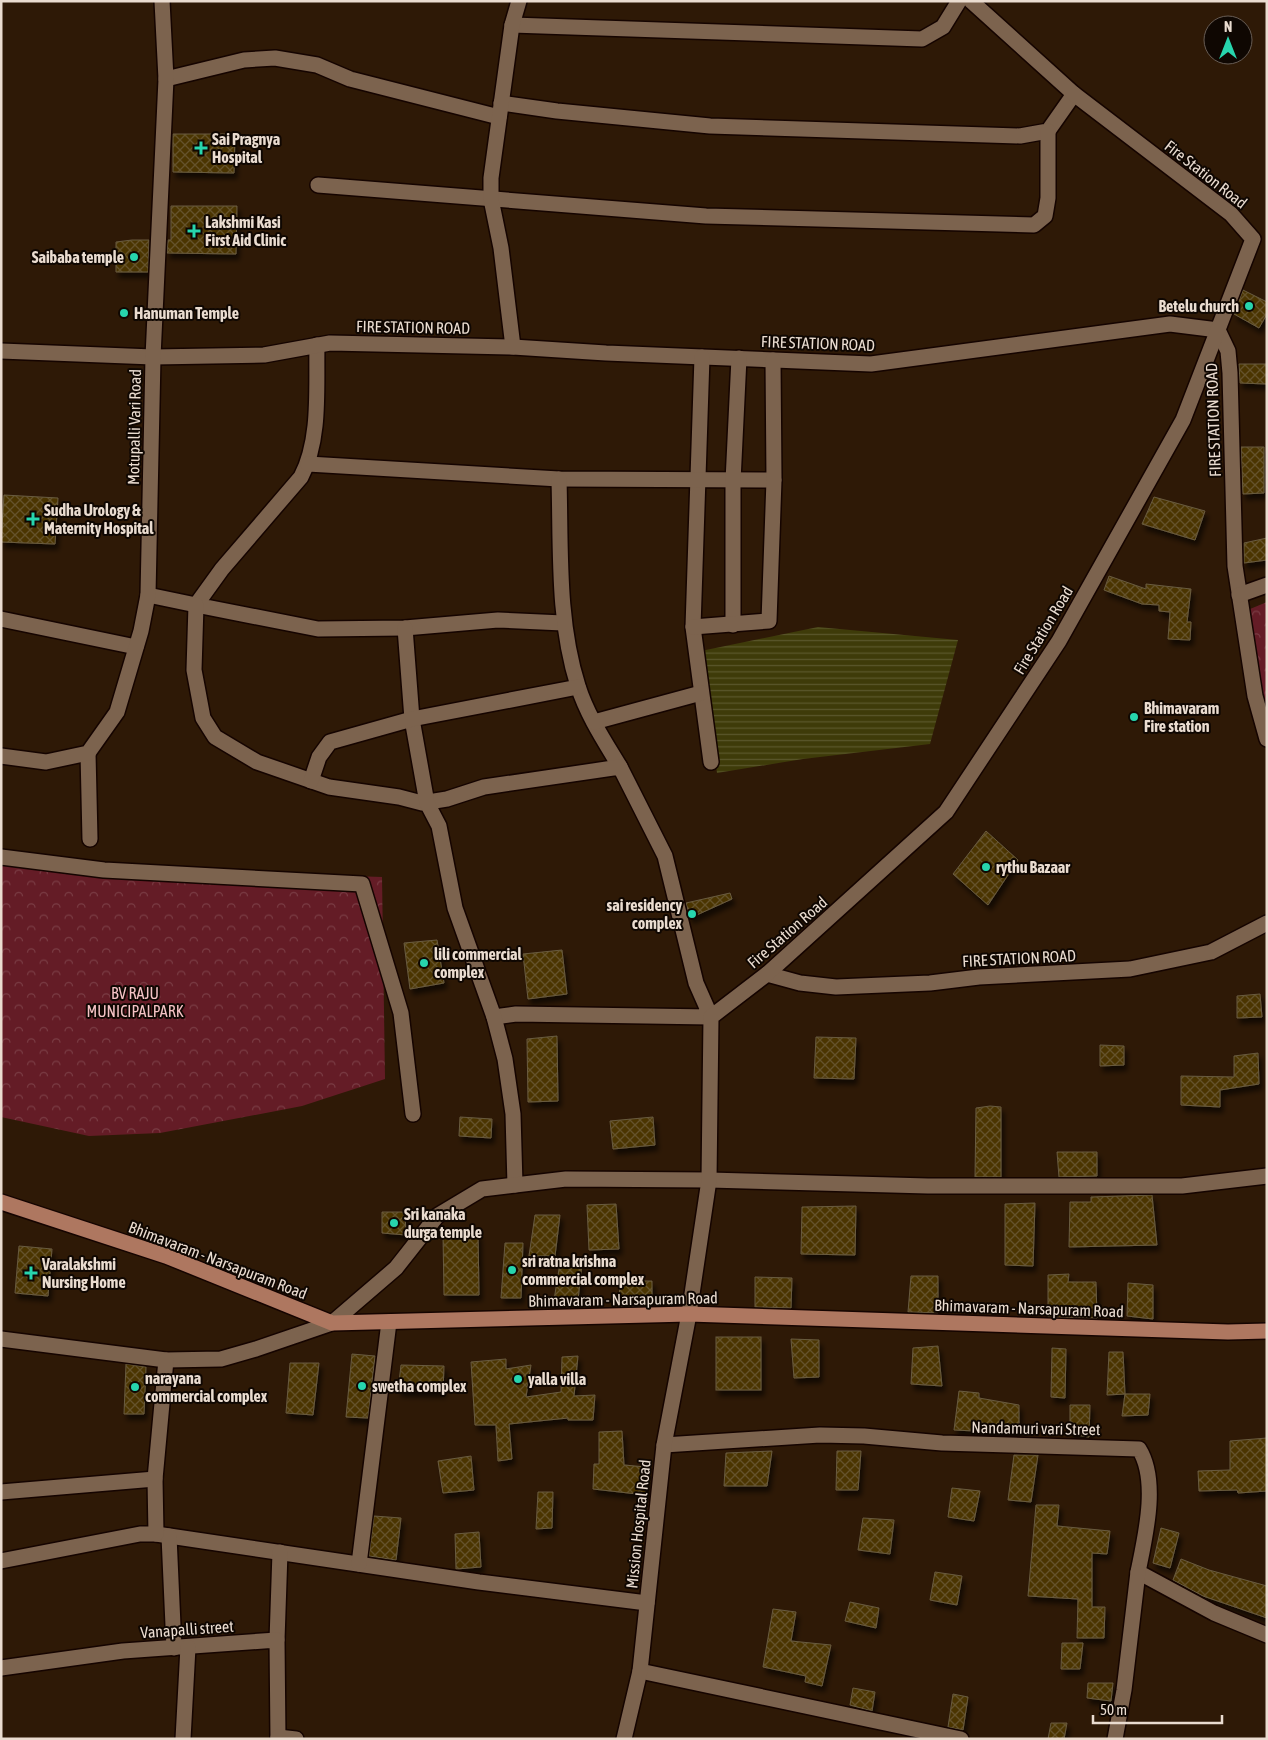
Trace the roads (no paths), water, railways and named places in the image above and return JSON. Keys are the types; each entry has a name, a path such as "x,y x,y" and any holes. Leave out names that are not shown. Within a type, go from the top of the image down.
{"main road":[{"name":"Bhimavaram - Narsapuram Road","path":"1,1202 166,1256 332,1323 689,1314 1228,1332 1267,1331"}],"street":[{"name":"Motupalli Vari Road","path":"88,752 117,712 136,647 148,595 154,358 166,79 162,1"},
{"path":"513,347 501,248 491,199 491,178 512,25 519,1"},
{"path":"512,25 922,38 943,27 959,1"},
{"name":"Fire Station Road","path":"711,1017 767,974 946,812 1059,641 1183,420 1253,239 1231,214 1074,94 971,1"},
{"path":"166,79 244,60 275,58 317,66 350,79 500,110 557,111 710,126 1010,136 1048,131"},
{"path":"318,185 706,216 1034,225 1045,216 1048,198 1048,131 1074,94"},
{"name":"FIRE STATION ROAD","path":"1,351 154,358 264,356 330,343 513,347 872,364 1170,324 1218,330 1228,351 1230,373 1235,566 1255,696 1267,738"},
{"path":"317,345 315,416 308,464 301,477 222,569 196,605 194,670 203,718 215,738 257,762 329,787 427,803 447,799 484,787 620,767"},
{"path":"702,357 696,479 693,627 711,762"},
{"path":"733,625 733,481 739,358"},
{"path":"693,627 769,621 774,480 773,360"},
{"path":"308,464 559,479 774,480"},
{"path":"559,479 563,623 578,688 665,856 696,983 711,1017 709,1180 689,1314"},
{"path":"1239,595 1267,585"},
{"path":"148,595 318,629 405,628 498,620 563,623"},
{"path":"1,619 136,647"},
{"path":"405,628 412,719 427,803 439,826 455,908 494,1018 505,1059 513,1114 514,1185"},
{"path":"311,781 320,757 330,742 412,719 578,688"},
{"path":"594,722 701,693"},
{"path":"1,756 46,762 88,752 90,839"},
{"path":"1,857 104,870 362,884 401,1013 413,1114"},
{"name":"FIRE STATION ROAD","path":"767,974 800,983 836,987 930,983 979,977 1130,970 1212,952 1267,923"},
{"path":"494,1018 516,1014 711,1017"},
{"path":"1,1339 166,1360 221,1359 332,1323 396,1268 437,1216 482,1189 566,1179 709,1180 928,1186 1182,1186 1267,1176"},
{"name":"Mission Hospital Road","path":"624,1739 640,1671 664,1445 689,1314"},
{"path":"359,1564 389,1322"},
{"path":"166,1360 155,1479 181,1647 183,1739"},
{"name":"Nandamuri vari Street","path":"664,1445 820,1435 864,1436 942,1443 1139,1449 1145,1459 1149,1496 1147,1526 1138,1572"},
{"path":"1,1492 155,1479"},
{"path":"1,1561 140,1534 163,1535 359,1564 647,1602"},
{"path":"280,1552 277,1640 278,1738 296,1739"},
{"path":"1115,1739 1124,1690 1138,1572 1214,1613 1267,1635"},
{"name":"Vanapalli street","path":"1,1668 123,1651 277,1640"},
{"path":"640,1671 961,1739"}],"place":[{"name":"Sai Pragnya Hospital","path":"201,148"},
{"name":"Lakshmi Kasi First Aid Clinic","path":"194,231"},
{"name":"Saibaba temple","path":"134,257"},
{"name":"Betelu church","path":"1249,306"},
{"name":"Hanuman Temple","path":"124,313"},
{"name":"Sudha Urology & Maternity Hospital","path":"33,519"},
{"name":"Bhimavaram Fire station","path":"1134,717"},
{"name":"rythu Bazaar","path":"986,867"},
{"name":"sai residency complex","path":"692,914"},
{"name":"lili commercial complex","path":"424,963"},
{"name":"Sri kanaka durga temple","path":"394,1223"},
{"name":"sri ratna krishna commercial complex","path":"512,1270"},
{"name":"Varalakshmi Nursing Home","path":"31,1273"},
{"name":"yalla villa","path":"518,1379"},
{"name":"swetha complex","path":"362,1386"},
{"name":"narayana commercial complex","path":"135,1387"}],"park label":[{"name":"BV RAJU MUNICIPALPARK","path":"135,1002"}]}
